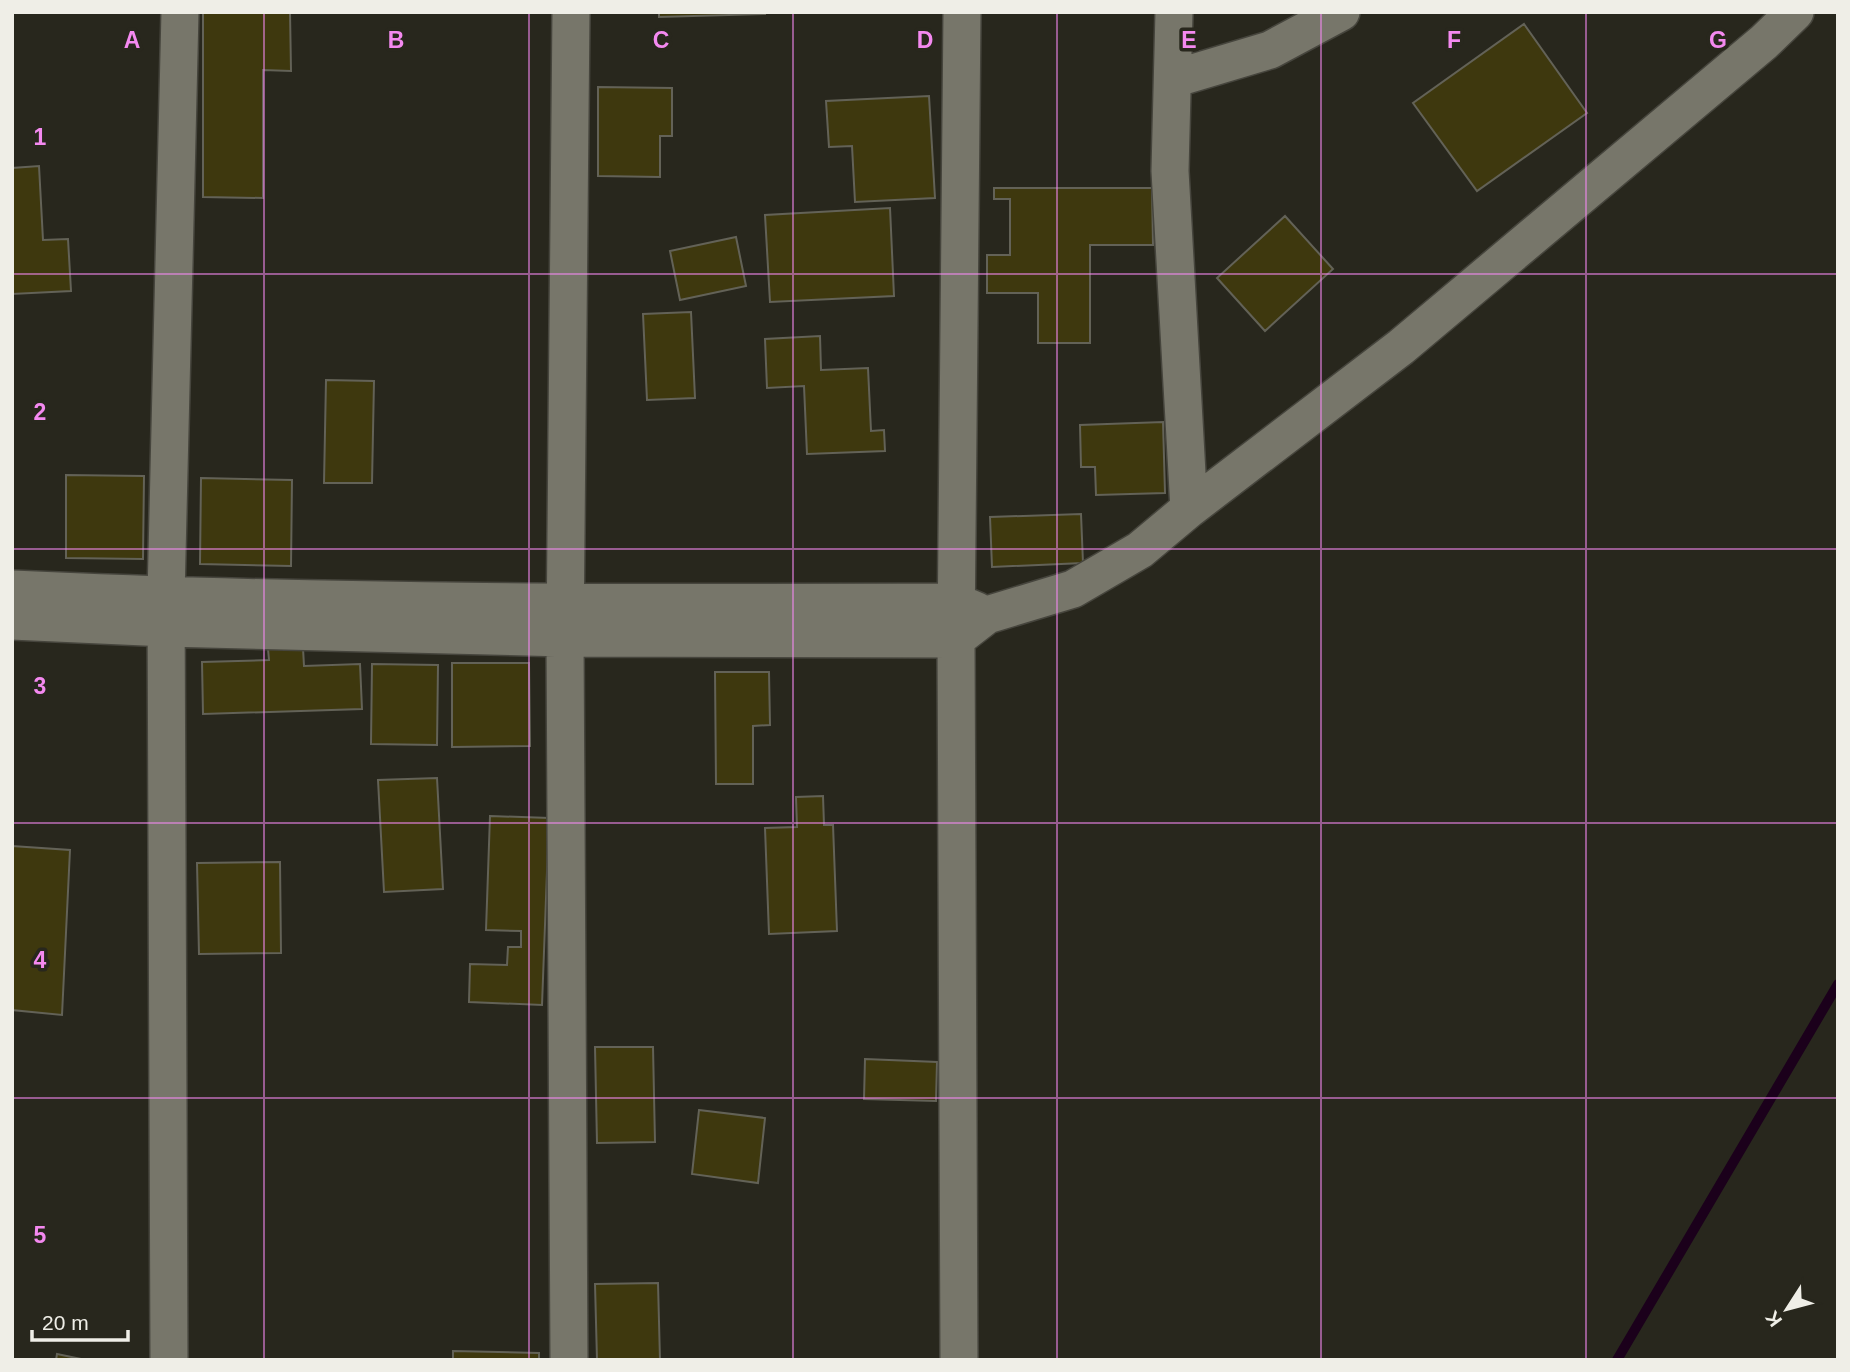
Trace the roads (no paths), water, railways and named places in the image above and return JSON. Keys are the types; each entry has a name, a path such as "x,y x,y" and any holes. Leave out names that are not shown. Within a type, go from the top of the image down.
{"street":[{"path":"169,1360 167,612 180,12"},
{"path":"569,1360 566,621 570,12"},
{"path":"959,1360 956,639 972,609 962,12"},
{"path":"1174,12 1170,171 1189,509"},
{"path":"1173,79 1270,50 1341,12"},
{"path":"566,621 972,609 1073,589 1140,550 1189,509 1401,347 1764,42 1795,12"},
{"path":"12,589 167,612"},
{"path":"12,621 167,612 566,621 956,639"}],"waterway":[{"path":"1617,1360 1838,984"}]}
